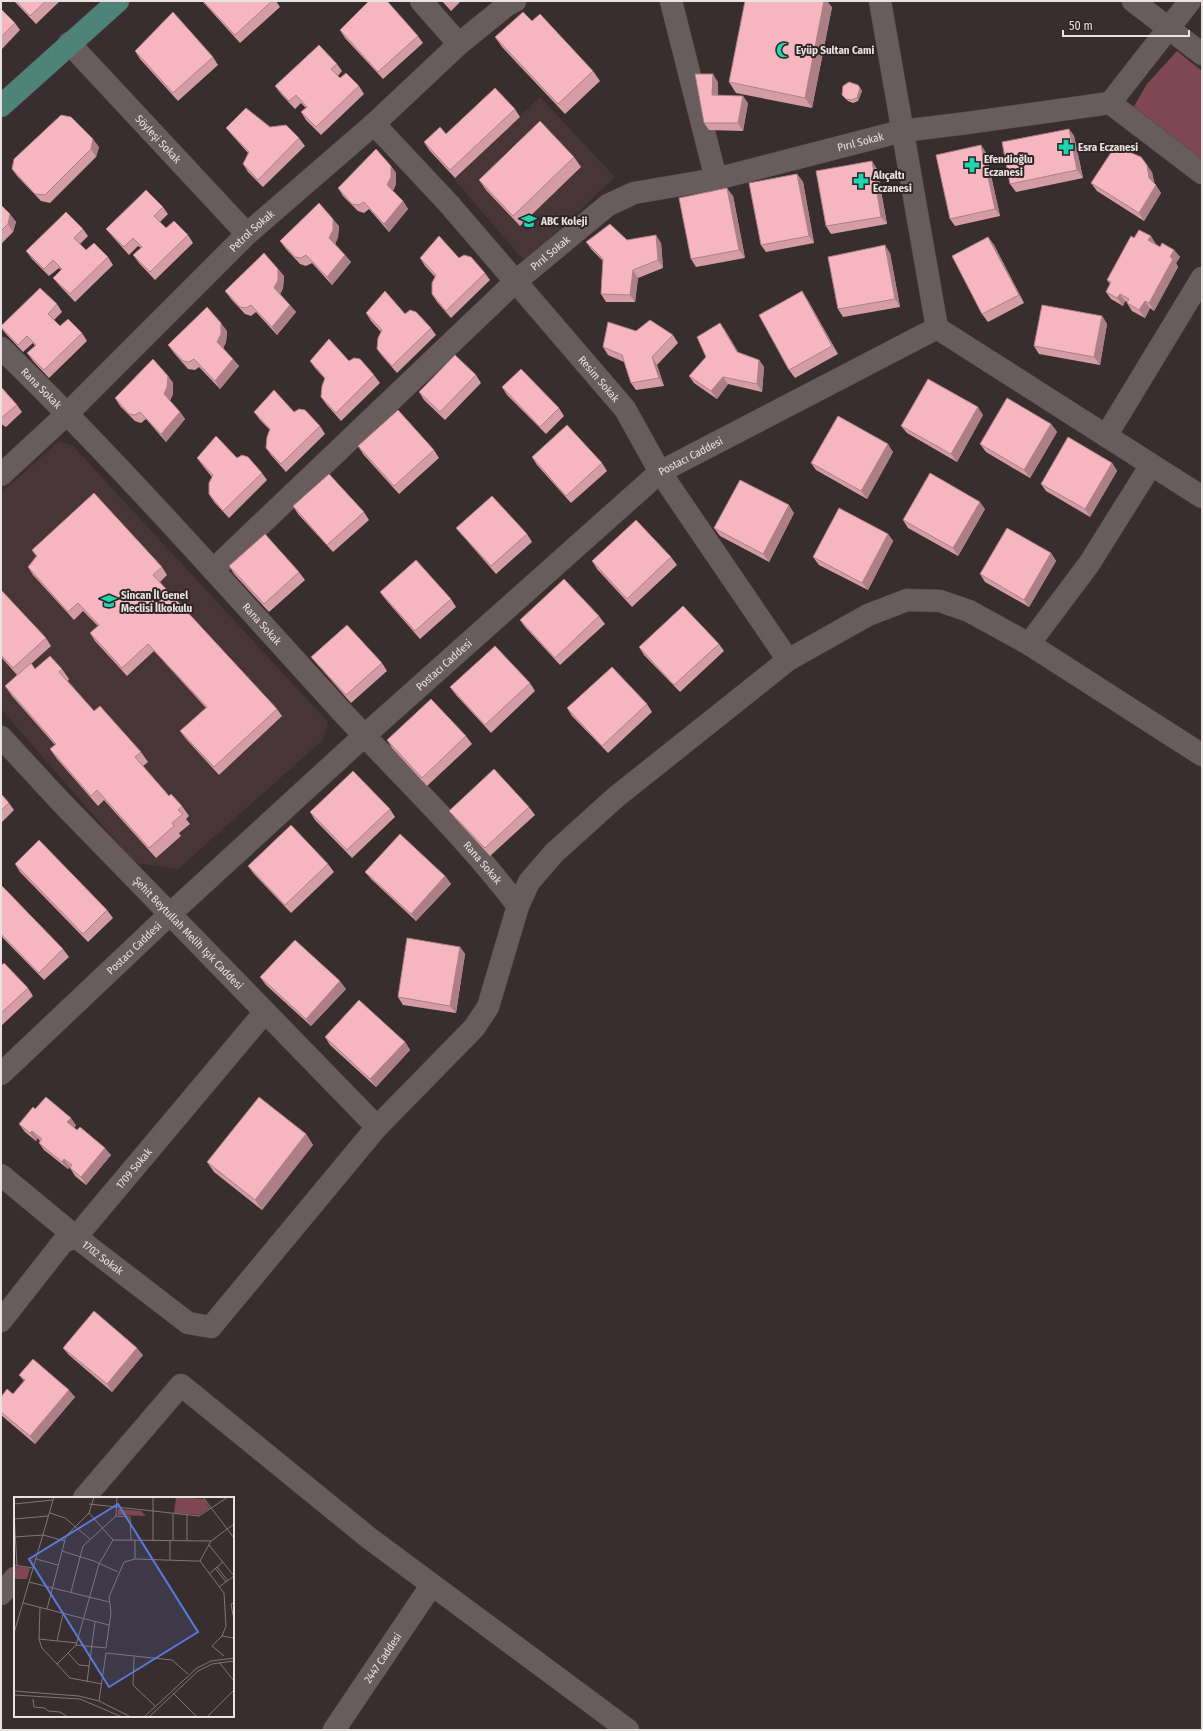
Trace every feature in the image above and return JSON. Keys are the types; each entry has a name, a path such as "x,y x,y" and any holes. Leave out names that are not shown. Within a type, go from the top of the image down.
{"main road":[{"path":"1,106 118,1"}],"street":[{"path":"421,1 459,44"},
{"name":"Petrol Sokak","path":"1,475 68,413 247,234 374,124 459,44 515,1"},
{"path":"671,1 716,179"},
{"path":"880,1 937,328 1202,497"},
{"path":"1133,1 1202,54"},
{"path":"1190,1 1110,103 1202,173"},
{"name":"Söyleşi Sokak","path":"70,43 247,234"},
{"name":"Pırıl Sokak","path":"213,570 515,282 608,204 634,193 716,179 902,131 1110,103"},
{"name":"Resim Sokak","path":"374,124 449,204 626,409 660,472 788,660"},
{"path":"1106,436 1202,278"},
{"name":"Postacı Caddesi","path":"1,1074 170,914 364,736 660,472 937,328"},
{"name":"Rana Sokak","path":"1,348 68,413 364,736 493,874 518,906"},
{"path":"1029,644 1089,564 1151,465"},
{"path":"377,1127 474,1028 488,1007 518,906 529,882 554,853 616,797 788,660 868,615 907,600 940,601 969,611 1029,644 1202,755"},
{"name":"Şehit Beytullah Melih Işık Caddesi","path":"1,739 377,1127"},
{"name":"1709 Sokak","path":"1,1321 63,1242 76,1237 265,1012"},
{"name":"1702 Sokak","path":"1,1175 76,1237 188,1322 211,1327 377,1127"},
{"path":"85,1497 181,1385 369,1538 431,1586 628,1730"},
{"path":"1,1594 14,1579"},
{"name":"2447 Caddesi","path":"334,1730 431,1586"}],"shaded area":[{"path":"1177,51 1202,71 1202,160 1133,108 1147,84"},
{"name":"ABC Koleji","path":"540,97 615,177 525,262 454,179"},
{"name":"Sincan İl Genel Meclisi İlkokulu","path":"59,441 73,446 328,722 323,740 178,869 135,863 1,709 1,493"}],"building":[{"path":"16,1 46,1 30,16"},
{"path":"203,1 272,1 235,35"},
{"path":"369,1 387,1 418,36 378,72 340,30"},
{"name":"Eyüp Sultan Cami","path":"745,1 824,1 805,98 729,82"},
{"path":"1,9 15,23 1,37"},
{"path":"173,12 213,57 173,93 135,51"},
{"path":"523,12 532,21 540,14 593,71 558,104 495,37"},
{"path":"319,45 337,64 331,69 340,78 346,73 359,86 316,127 301,112 307,107 296,95 289,101 275,86"},
{"path":"695,74 713,74 712,95 743,96 738,123 704,123"},
{"path":"849,82 858,85 860,88 857,98 851,100 846,99 842,95 843,86"},
{"path":"495,88 515,109 450,170 424,142 440,127 446,134"},
{"path":"246,108 270,127 286,125 299,138 258,180 243,164 249,152 226,128"},
{"path":"61,115 71,117 93,139 91,149 45,195 35,194 12,169 14,159"},
{"path":"540,121 574,157 513,216 479,180"},
{"path":"1069,129 1077,170 1010,184 1002,142"},
{"path":"981,145 995,209 950,219 936,155"},
{"path":"1114,148 1123,152 1127,151 1141,157 1147,165 1149,178 1156,185 1139,213 1091,183"},
{"path":"376,149 391,166 391,177 387,185 403,201 384,224 364,202 359,205 352,204 338,188"},
{"path":"872,161 881,217 826,226 816,171"},
{"path":"797,174 809,236 761,245 749,183"},
{"path":"727,188 739,250 691,259 679,198"},
{"path":"146,190 163,207 154,216 166,228 174,221 188,235 150,272 133,255 142,247 133,238 124,247 106,229"},
{"path":"319,203 333,219 333,230 329,238 345,255 327,277 306,255 301,258 295,257 280,241"},
{"path":"1,205 10,214 8,224 1,231"},
{"path":"66,212 83,229 74,238 86,250 94,243 108,257 70,294 53,278 62,269 53,260 44,269 26,251"},
{"path":"610,224 627,240 656,235 658,260 633,270 630,295 601,294 603,259 586,242"},
{"path":"1139,230 1151,236 1148,240 1160,247 1162,243 1174,250 1170,257 1173,259 1149,303 1145,301 1139,310 1127,303 1129,299 1120,294 1117,298 1106,292 1111,282 1107,280 1131,236 1134,238"},
{"path":"439,236 459,258 464,255 471,257 485,273 446,311 432,294 432,283 436,275 420,258"},
{"path":"988,237 1019,295 982,314 952,256"},
{"path":"885,245 895,299 838,309 828,257"},
{"path":"264,253 278,269 278,280 274,288 290,305 272,327 251,305 246,308 240,307 225,291"},
{"path":"40,288 57,304 48,314 60,326 68,319 82,333 44,370 27,353 36,345 27,336 18,345 1,327"},
{"path":"385,291 405,314 410,310 416,312 431,328 392,366 377,349 378,338 382,330 366,313"},
{"path":"802,291 832,346 789,370 759,315"},
{"path":"1042,305 1102,316 1094,357 1034,346"},
{"path":"207,307 221,323 221,334 217,342 233,359 215,381 194,359 189,362 183,361 168,345"},
{"path":"650,320 673,335 652,357 659,378 631,383 622,355 603,347 608,322 636,331"},
{"path":"720,323 737,352 759,360 757,384 723,377 711,391 689,376 706,357 697,337"},
{"path":"329,339 349,361 354,358 360,359 374,375 336,413 321,397 322,386 325,378 310,361"},
{"path":"455,355 476,375 440,412 419,392"},
{"path":"153,359 168,376 167,387 164,394 180,412 161,434 140,412 135,415 129,414 115,398"},
{"path":"521,369 559,408 540,427 502,387"},
{"path":"928,379 978,407 951,454 901,426"},
{"path":"1,387 17,405 1,418"},
{"path":"274,390 294,412 299,409 305,410 320,426 281,464 266,448 267,437 270,429 254,412"},
{"path":"1007,398 1051,424 1024,470 980,444"},
{"path":"398,410 434,450 394,486 358,446"},
{"path":"838,416 888,444 861,491 811,463"},
{"path":"567,425 602,463 566,496 532,457"},
{"path":"216,436 237,458 242,455 248,457 262,473 223,511 209,494 209,483 213,475 197,458"},
{"path":"1068,437 1112,463 1085,509 1041,484"},
{"path":"930,473 980,502 953,548 903,520"},
{"path":"329,474 364,512 327,545 293,506"},
{"path":"740,480 789,505 763,554 714,528"},
{"path":"94,493 162,567 153,575 277,709 214,767 180,731 207,707 148,644 122,668 90,633 99,625 78,603 68,612 28,567 37,556 32,550"},
{"path":"492,496 527,534 491,566 456,528"},
{"path":"839,508 888,534 862,583 813,557"},
{"path":"636,520 671,557 627,599 592,561"},
{"path":"1007,528 1051,553 1024,600 980,574"},
{"path":"265,534 299,572 264,604 229,566"},
{"path":"416,560 451,599 415,631 380,592"},
{"path":"564,579 599,616 555,658 520,620"},
{"path":"2,591 46,638 13,668 1,655"},
{"path":"683,606 719,644 674,685 639,647"},
{"path":"347,625 382,663 346,695 311,657"},
{"path":"495,646 530,683 485,725 450,687"},
{"path":"50,656 62,669 59,672 94,711 100,706 141,752 135,757 169,796 171,794 182,806 178,810 183,814 172,823 174,826 149,848 97,790 91,796 50,749 56,744 5,686 31,663 35,669"},
{"path":"612,667 647,704 602,746 567,708"},
{"path":"431,699 466,736 422,778 387,740"},
{"path":"494,769 529,807 485,848 449,811"},
{"path":"353,771 390,809 347,850 310,812"},
{"path":"1,794 9,803 1,810"},
{"path":"291,825 328,864 285,905 248,866"},
{"path":"400,834 445,876 411,914 365,872"},
{"path":"39,840 107,910 83,934 15,864"},
{"path":"1,885 63,949 39,973 1,934"},
{"path":"407,938 460,947 450,1006 398,997"},
{"path":"295,940 340,981 306,1019 260,977"},
{"path":"4,963 28,988 1,1013 1,966"},
{"path":"359,1000 405,1042 370,1079 325,1037"},
{"path":"46,1097 71,1118 67,1122 77,1130 80,1127 105,1148 81,1177 70,1168 72,1165 64,1159 62,1162 39,1143 42,1139 32,1131 30,1133 19,1124 33,1107 35,1109"},
{"path":"259,1097 306,1134 255,1200 207,1162"},
{"path":"94,1311 137,1348 107,1384 63,1348"},
{"path":"33,1359 69,1390 30,1436 1,1412 1,1397 7,1389 13,1394 25,1380 19,1375"}],"place":[{"name":"Eyüp Sultan Cami","path":"784,50"},
{"name":"Esra Eczanesi","path":"1066,147"},
{"name":"Efendioğlu Eczanesi","path":"972,165"},
{"name":"Alıçaltı Eczanesi","path":"861,181"},
{"name":"ABC Koleji","path":"529,221"},
{"name":"Sincan İl Genel Meclisi İlkokulu","path":"109,601"}]}
